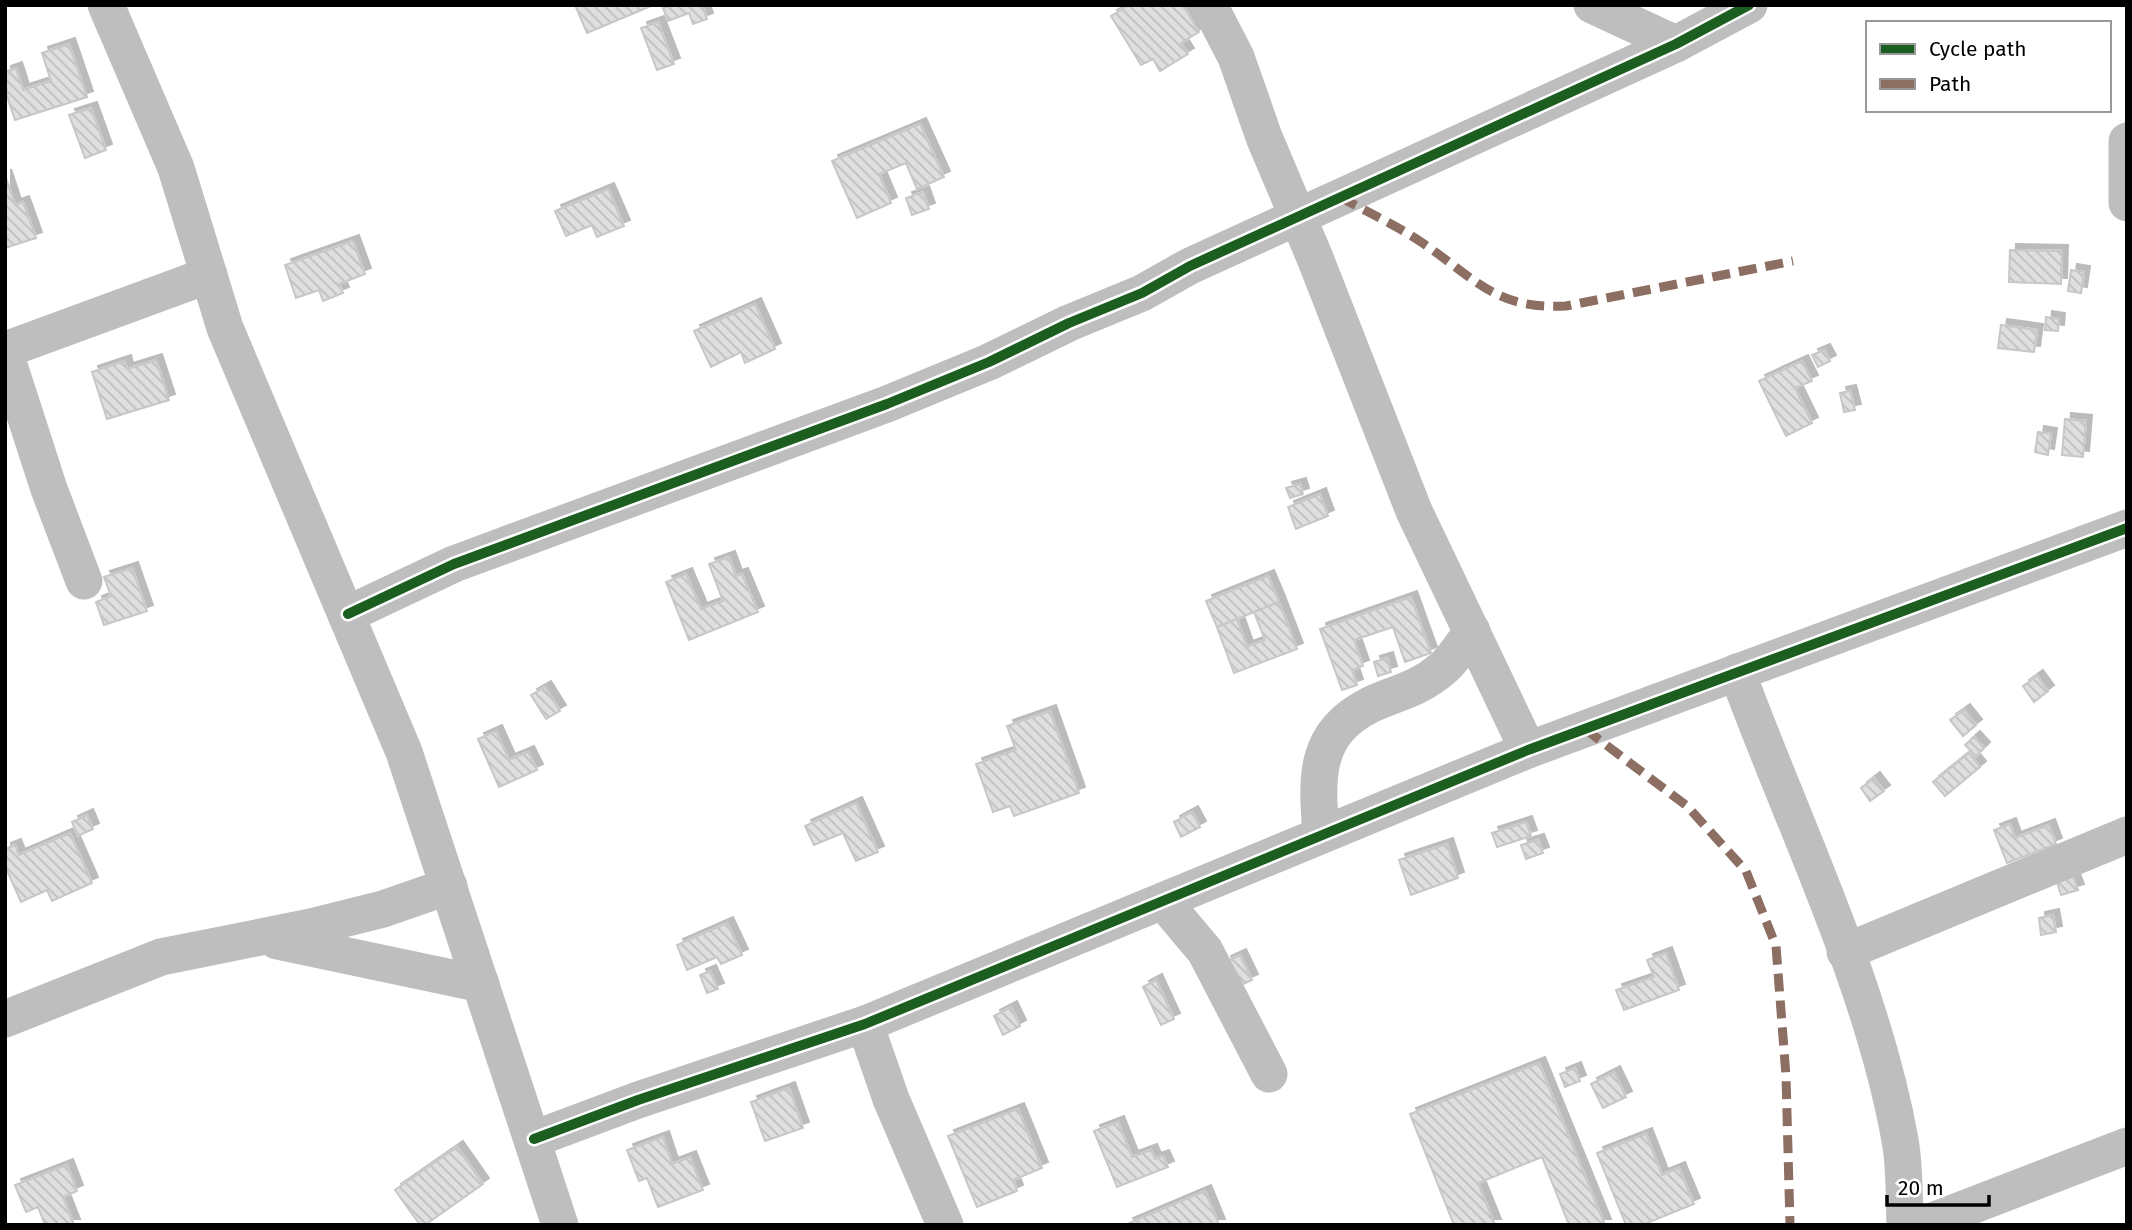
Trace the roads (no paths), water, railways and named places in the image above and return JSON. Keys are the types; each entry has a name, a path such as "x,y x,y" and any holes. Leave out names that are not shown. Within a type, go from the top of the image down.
{"street":[{"path":"106,5 176,168 225,328 404,752 534,1139 560,1225"},
{"path":"1209,5 1236,57 1414,510 1528,750"},
{"path":"1592,5 1676,44"},
{"path":"348,614 454,564 887,404 989,362 1297,217 1676,44 1749,5"},
{"path":"2127,141 2127,203"},
{"path":"84,581 48,489 5,352 209,275"},
{"path":"534,1139 638,1100 865,1024 1528,750 2127,528"},
{"path":"1321,835 1317,789 1321,757 1331,737 1369,705 1403,694 1444,668 1472,631"},
{"path":"1737,672 1845,952 1894,1112 1901,1143 1905,1225"},
{"path":"1845,952 2127,835"},
{"path":"5,1019 161,957 260,938 383,909 449,886"},
{"path":"1163,901 1205,951 1269,1074"},
{"path":"260,938 481,984"},
{"path":"865,1024 891,1099 945,1225"},
{"path":"1922,1225 2127,1146"}]}
